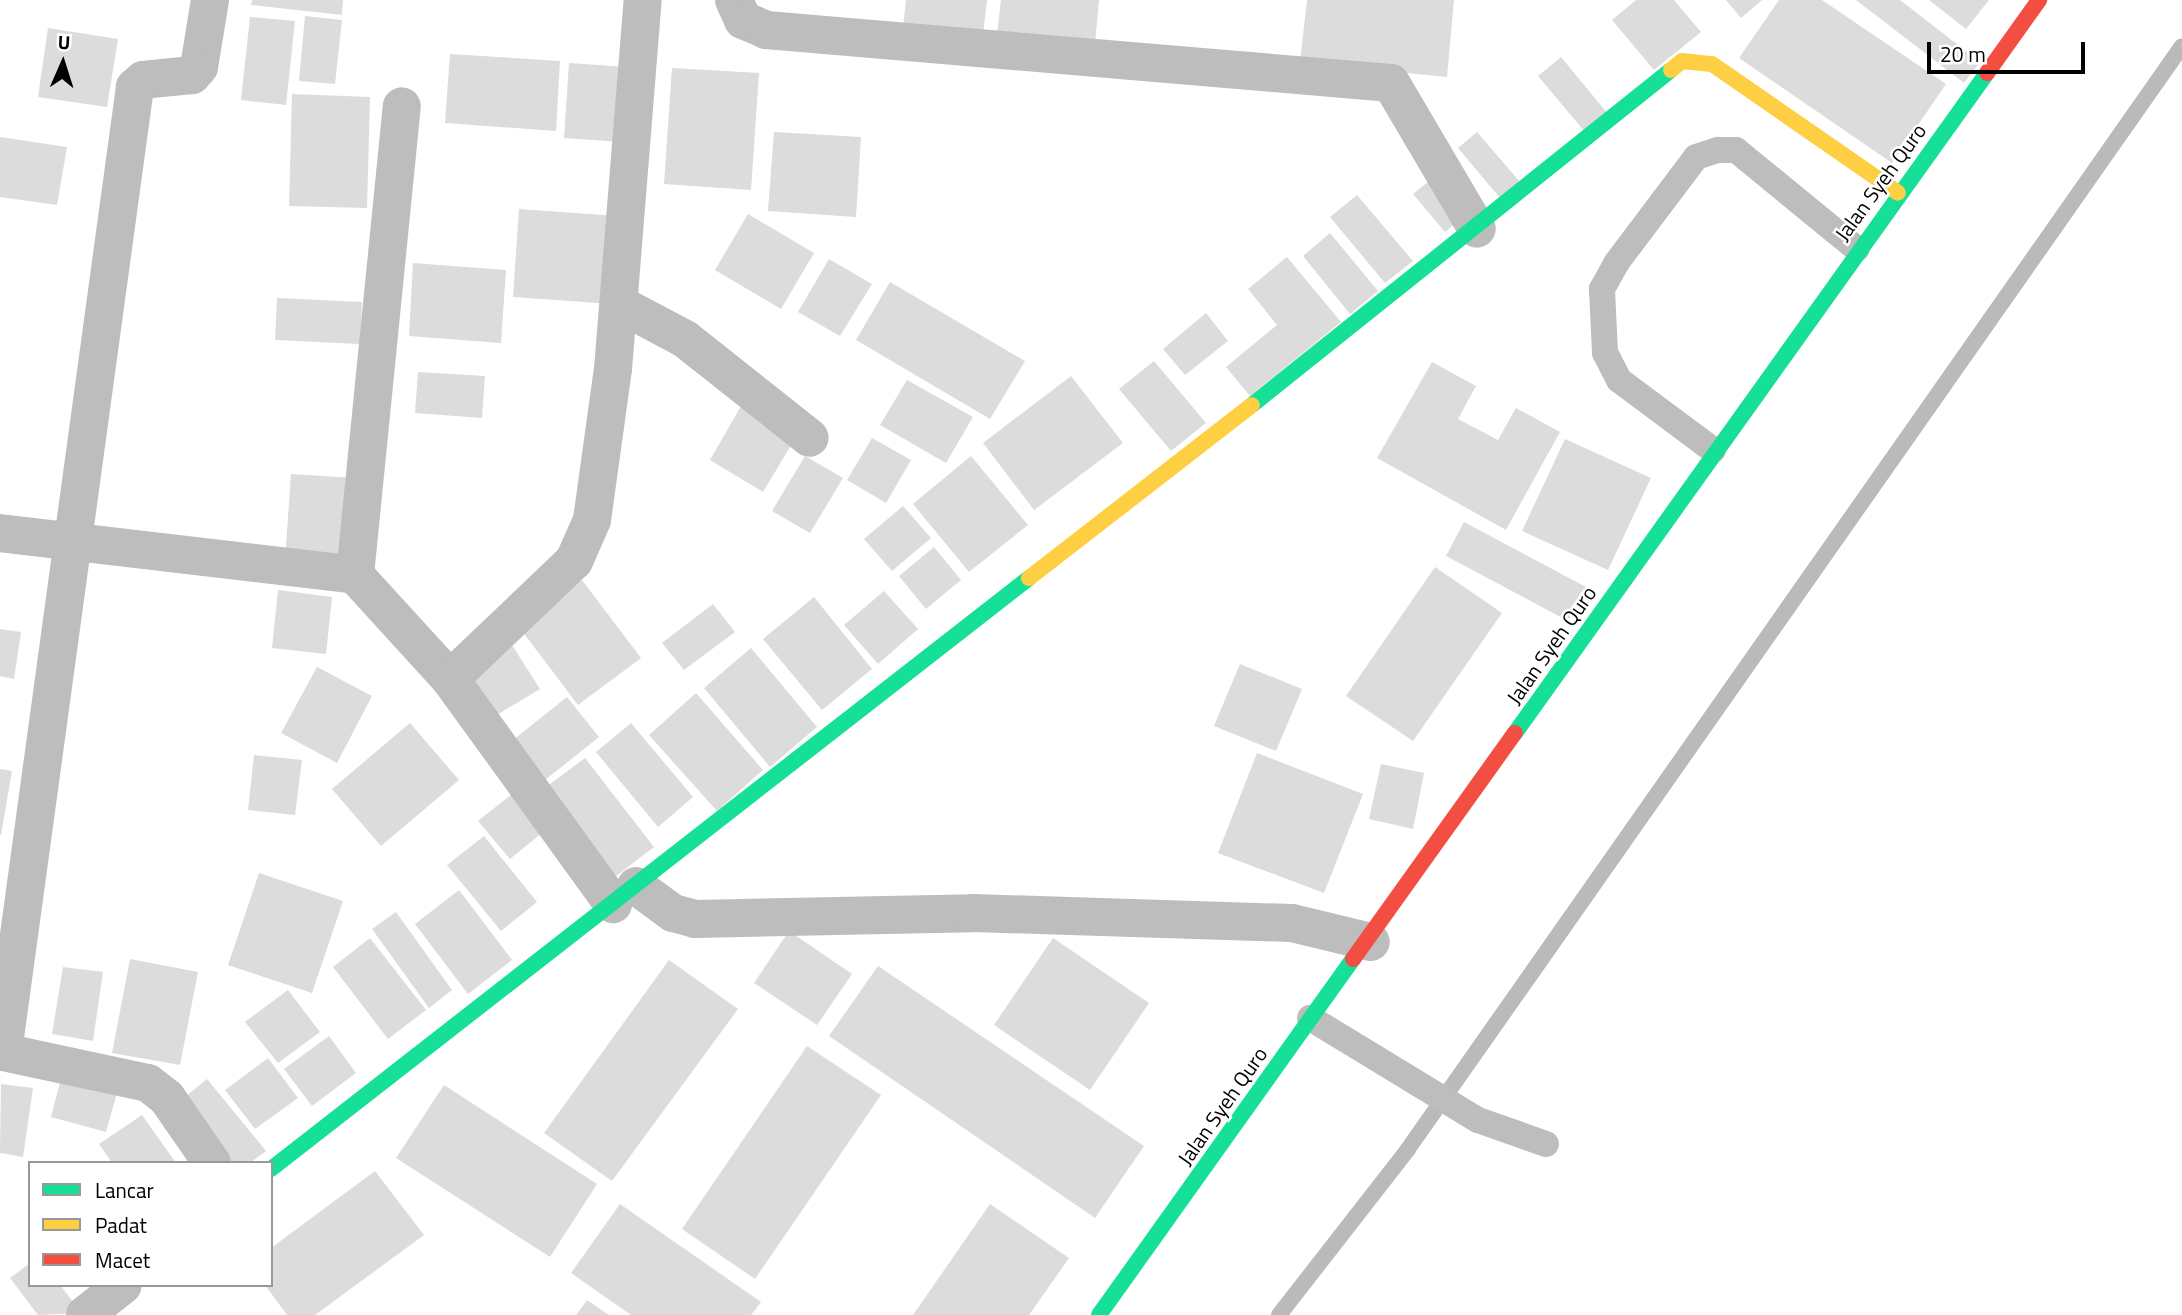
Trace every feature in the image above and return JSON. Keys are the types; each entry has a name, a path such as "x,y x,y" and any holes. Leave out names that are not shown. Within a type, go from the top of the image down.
{"street":[{"path":"210,0 199,67 192,75 143,80 135,87 70,537 2,1052 148,1083 167,1098 211,1161"},
{"path":"450,679 574,561 586,543 619,304 643,0"},
{"path":"734,0 743,20 766,30 1391,83 1477,229"},
{"name":"Jalan Syeh Quro","path":"1099,1315 1310,1018 1371,942 1713,450 2039,0"},
{"path":"273,1167 1477,229 1682,61 1697,58 1898,192"},
{"path":"355,575 401,106"},
{"path":"619,304 685,339 810,438"},
{"path":"0,533 70,537 355,575 450,679 624,895 673,913 695,919 973,913 1278,922 1371,942"},
{"path":"85,1315 120,1287"}],"lane":[{"path":"1713,450 1619,380 1605,353 1602,289 1617,262 1696,157 1718,150 1736,150 1857,249"},
{"path":"1310,1018 1478,1120 1546,1144"}],"building":[{"path":"252,0 343,0 342,15 251,5"},
{"path":"906,0 987,0 983,35 903,27"},
{"path":"1001,0 1099,0 1095,44 997,34"},
{"path":"1307,0 1454,0 1447,77 1300,62"},
{"path":"1636,0 1674,0 1701,32 1654,70 1612,20"},
{"path":"1726,0 1762,0 1741,18"},
{"path":"1779,0 1822,0 1946,84 1892,163 1739,58"},
{"path":"1856,0 1900,0 1980,62 1964,83"},
{"path":"1929,0 1989,0 1966,29"},
{"path":"305,16 342,20 335,84 299,81"},
{"path":"250,17 295,21 286,105 241,100"},
{"path":"48,28 118,39 107,107 38,97"},
{"path":"450,54 560,61 556,131 445,123"},
{"path":"1561,57 1608,114 1585,132 1538,76"},
{"path":"569,63 628,67 622,142 564,138"},
{"path":"672,68 759,73 751,190 664,184"},
{"path":"292,94 370,97 367,208 289,206"},
{"path":"774,132 861,137 856,217 768,211"},
{"path":"1477,132 1520,182 1500,198 1458,148"},
{"path":"0,137 67,147 57,205 0,197"},
{"path":"1428,182 1460,220 1445,232 1413,194"},
{"path":"1357,195 1413,261 1385,283 1330,217"},
{"path":"519,209 618,216 612,304 513,297"},
{"path":"748,214 814,253 781,309 715,270"},
{"path":"1330,233 1378,291 1350,314 1303,256"},
{"path":"1287,257 1341,322 1250,396 1226,367 1277,325 1248,289"},
{"path":"829,259 872,284 840,336 798,312"},
{"path":"413,263 506,270 501,343 409,336"},
{"path":"890,282 1025,361 990,419 856,340"},
{"path":"277,298 362,302 360,344 275,340"},
{"path":"1206,313 1228,341 1185,375 1163,349"},
{"path":"1154,361 1206,423 1171,451 1119,389"},
{"path":"1432,362 1476,386 1458,419 1498,440 1516,408 1560,432 1506,530 1377,458"},
{"path":"418,372 485,376 482,418 415,413"},
{"path":"1071,376 1123,443 1034,510 983,443"},
{"path":"907,380 973,417 946,463 880,425"},
{"path":"741,406 796,437 763,492 710,460"},
{"path":"872,438 911,460 886,503 847,480"},
{"path":"1565,439 1651,478 1608,570 1522,531"},
{"path":"805,456 843,478 810,533 772,511"},
{"path":"971,456 1028,525 969,572 913,504"},
{"path":"291,474 355,478 350,564 285,560"},
{"path":"903,506 931,538 892,571 864,539"},
{"path":"1464,522 1586,587 1568,621 1446,556"},
{"path":"934,547 961,580 926,609 899,576"},
{"path":"1435,567 1502,613 1413,741 1346,696"},
{"path":"582,580 641,658 578,705 519,627"},
{"path":"278,590 332,597 326,654 272,648"},
{"path":"884,591 918,629 878,664 844,625"},
{"path":"814,597 872,669 822,710 763,639"},
{"path":"713,604 735,632 684,670 662,643"},
{"path":"0,629 21,632 14,679 0,676"},
{"path":"510,642 540,689 485,722 456,675"},
{"path":"751,648 817,727 770,767 704,688"},
{"path":"1240,664 1302,689 1276,751 1214,726"},
{"path":"317,667 372,696 337,763 281,733"},
{"path":"696,693 763,770 717,811 649,735"},
{"path":"567,697 599,737 535,788 503,748"},
{"path":"410,723 459,780 381,846 332,789"},
{"path":"631,723 693,797 658,827 596,752"},
{"path":"1257,753 1363,794 1324,893 1218,853"},
{"path":"254,755 302,760 295,815 248,810"},
{"path":"585,758 654,847 607,883 538,793"},
{"path":"1381,764 1424,773 1413,829 1369,819"},
{"path":"0,769 12,771 1,835 0,835"},
{"path":"517,790 548,828 510,859 478,821"},
{"path":"484,836 537,902 501,931 447,865"},
{"path":"259,873 343,901 312,993 228,965"},
{"path":"459,890 512,960 468,994 415,924"},
{"path":"396,912 452,990 429,1008 372,929"},
{"path":"789,931 852,974 817,1025 754,983"},
{"path":"370,938 426,1010 388,1039 333,967"},
{"path":"1053,938 1149,1003 1090,1090 994,1025"},
{"path":"130,959 198,972 180,1065 112,1053"},
{"path":"669,960 738,1009 612,1181 544,1133"},
{"path":"878,966 1144,1146 1095,1218 829,1036"},
{"path":"63,967 103,972 93,1041 52,1034"},
{"path":"288,990 320,1032 278,1063 245,1022"},
{"path":"329,1036 356,1073 312,1106 284,1069"},
{"path":"807,1046 881,1095 755,1279 682,1229"},
{"path":"268,1058 298,1098 255,1129 225,1090"},
{"path":"63,1071 119,1086 106,1132 51,1117"},
{"path":"207,1079 266,1151 253,1161 217,1161 174,1106"},
{"path":"1,1084 33,1088 23,1157 0,1153"},
{"path":"444,1085 597,1184 550,1257 396,1158"},
{"path":"142,1115 175,1161 111,1161 99,1144"},
{"path":"375,1171 424,1235 315,1315 287,1315 266,1287 273,1287 273,1247"},
{"path":"620,1204 761,1302 751,1315 631,1315 571,1273"},
{"path":"990,1204 1069,1258 1029,1315 913,1315"},
{"path":"28,1264 28,1287 62,1287 82,1313 38,1315 10,1278"},
{"path":"587,1300 609,1315 576,1315"}],"waterway":[{"path":"1279,1315 1408,1149 2182,46"}],"traffic: fast":[{"path":"1252,405 1671,70"},
{"path":"1515,733 1987,73"},
{"path":"273,1167 1029,578"},
{"path":"1099,1315 1353,959"}],"traffic: slow":[{"path":"1671,70 1682,61 1712,64 1898,193"},
{"path":"1029,578 1252,405"}],"traffic: jam":[{"path":"1987,73 2039,0"},
{"path":"1353,959 1515,733"}]}
